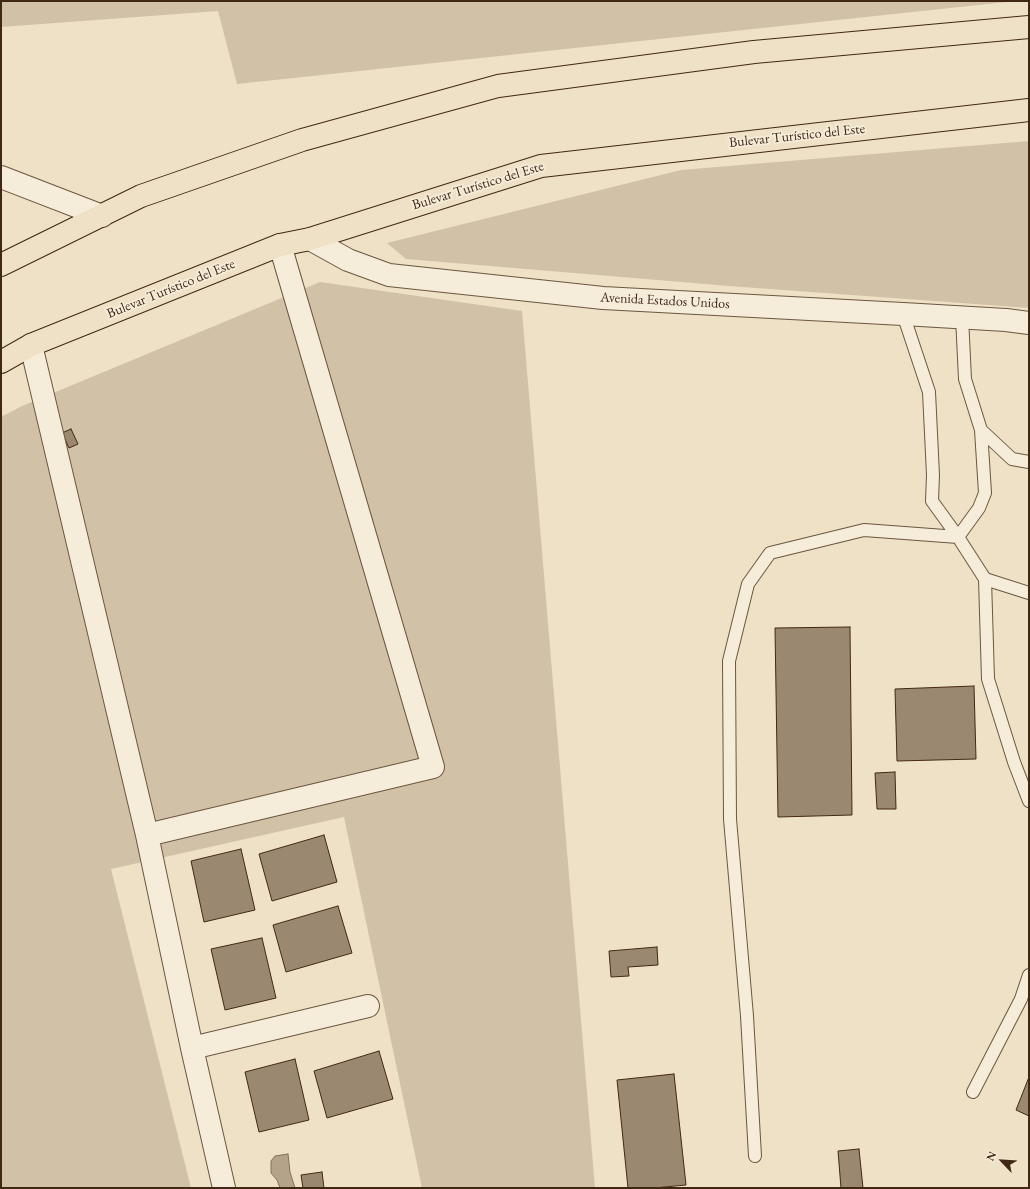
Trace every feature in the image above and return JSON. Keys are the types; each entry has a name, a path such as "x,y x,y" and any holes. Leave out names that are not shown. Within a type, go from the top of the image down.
{"highway":[{"path":"1,265 141,196 302,140 498,86 754,52 1029,27"},
{"name":"Bulevar Turístico del Este","path":"1,362 32,345 280,244 310,239 541,166 1029,110"}],"street":[{"path":"1,178 102,216"},
{"name":"Avenida Estados Unidos","path":"310,239 348,260 390,275 603,298 1006,320 1029,323"},
{"path":"147,835 434,767 280,244"},
{"path":"32,345 147,835 192,1048 224,1188"},
{"path":"192,1048 368,1006"}],"lane":[{"path":"903,314 928,392 933,475 932,501 958,537 985,579 988,679 1014,762 1029,801"},
{"path":"958,537 979,508 985,493 981,430 965,379 962,318"},
{"path":"981,430 1012,459 1029,462"},
{"path":"755,1156 747,1016 730,811 729,661 748,584 770,553 864,530 958,537"},
{"path":"985,579 1029,593"},
{"path":"973,1092 1022,999 1029,975"}],"shaded area":[{"path":"1,1 1016,1 237,84 218,11 1,27"},
{"path":"1029,141 1029,308 729,286 406,259 387,243 681,170"},
{"path":"320,282 522,311 595,1188 422,1188 344,817 111,869 191,1188 1,1188 1,417 22,406"},
{"path":"288,1154 290,1172 295,1188 280,1188 277,1180 271,1173 271,1161 275,1156"}],"building":[{"path":"71,429 78,444 69,448 62,433"},
{"path":"850,627 852,815 778,817 775,628"},
{"path":"974,686 976,759 897,761 895,689"},
{"path":"895,772 896,809 877,809 875,773"},
{"path":"324,835 337,882 272,901 259,854"},
{"path":"241,849 255,910 204,922 191,861"},
{"path":"338,906 352,953 286,972 273,925"},
{"path":"262,938 276,998 225,1010 211,949"},
{"path":"657,947 658,965 628,967 629,976 611,977 609,951"},
{"path":"379,1051 393,1099 327,1118 314,1071"},
{"path":"295,1059 309,1120 259,1132 245,1072"},
{"path":"674,1074 686,1185 654,1188 628,1188 617,1080"},
{"path":"1029,1077 1029,1116 1016,1110"},
{"path":"859,1149 863,1188 841,1188 838,1151"},
{"path":"322,1172 324,1188 303,1188 301,1175"}]}
